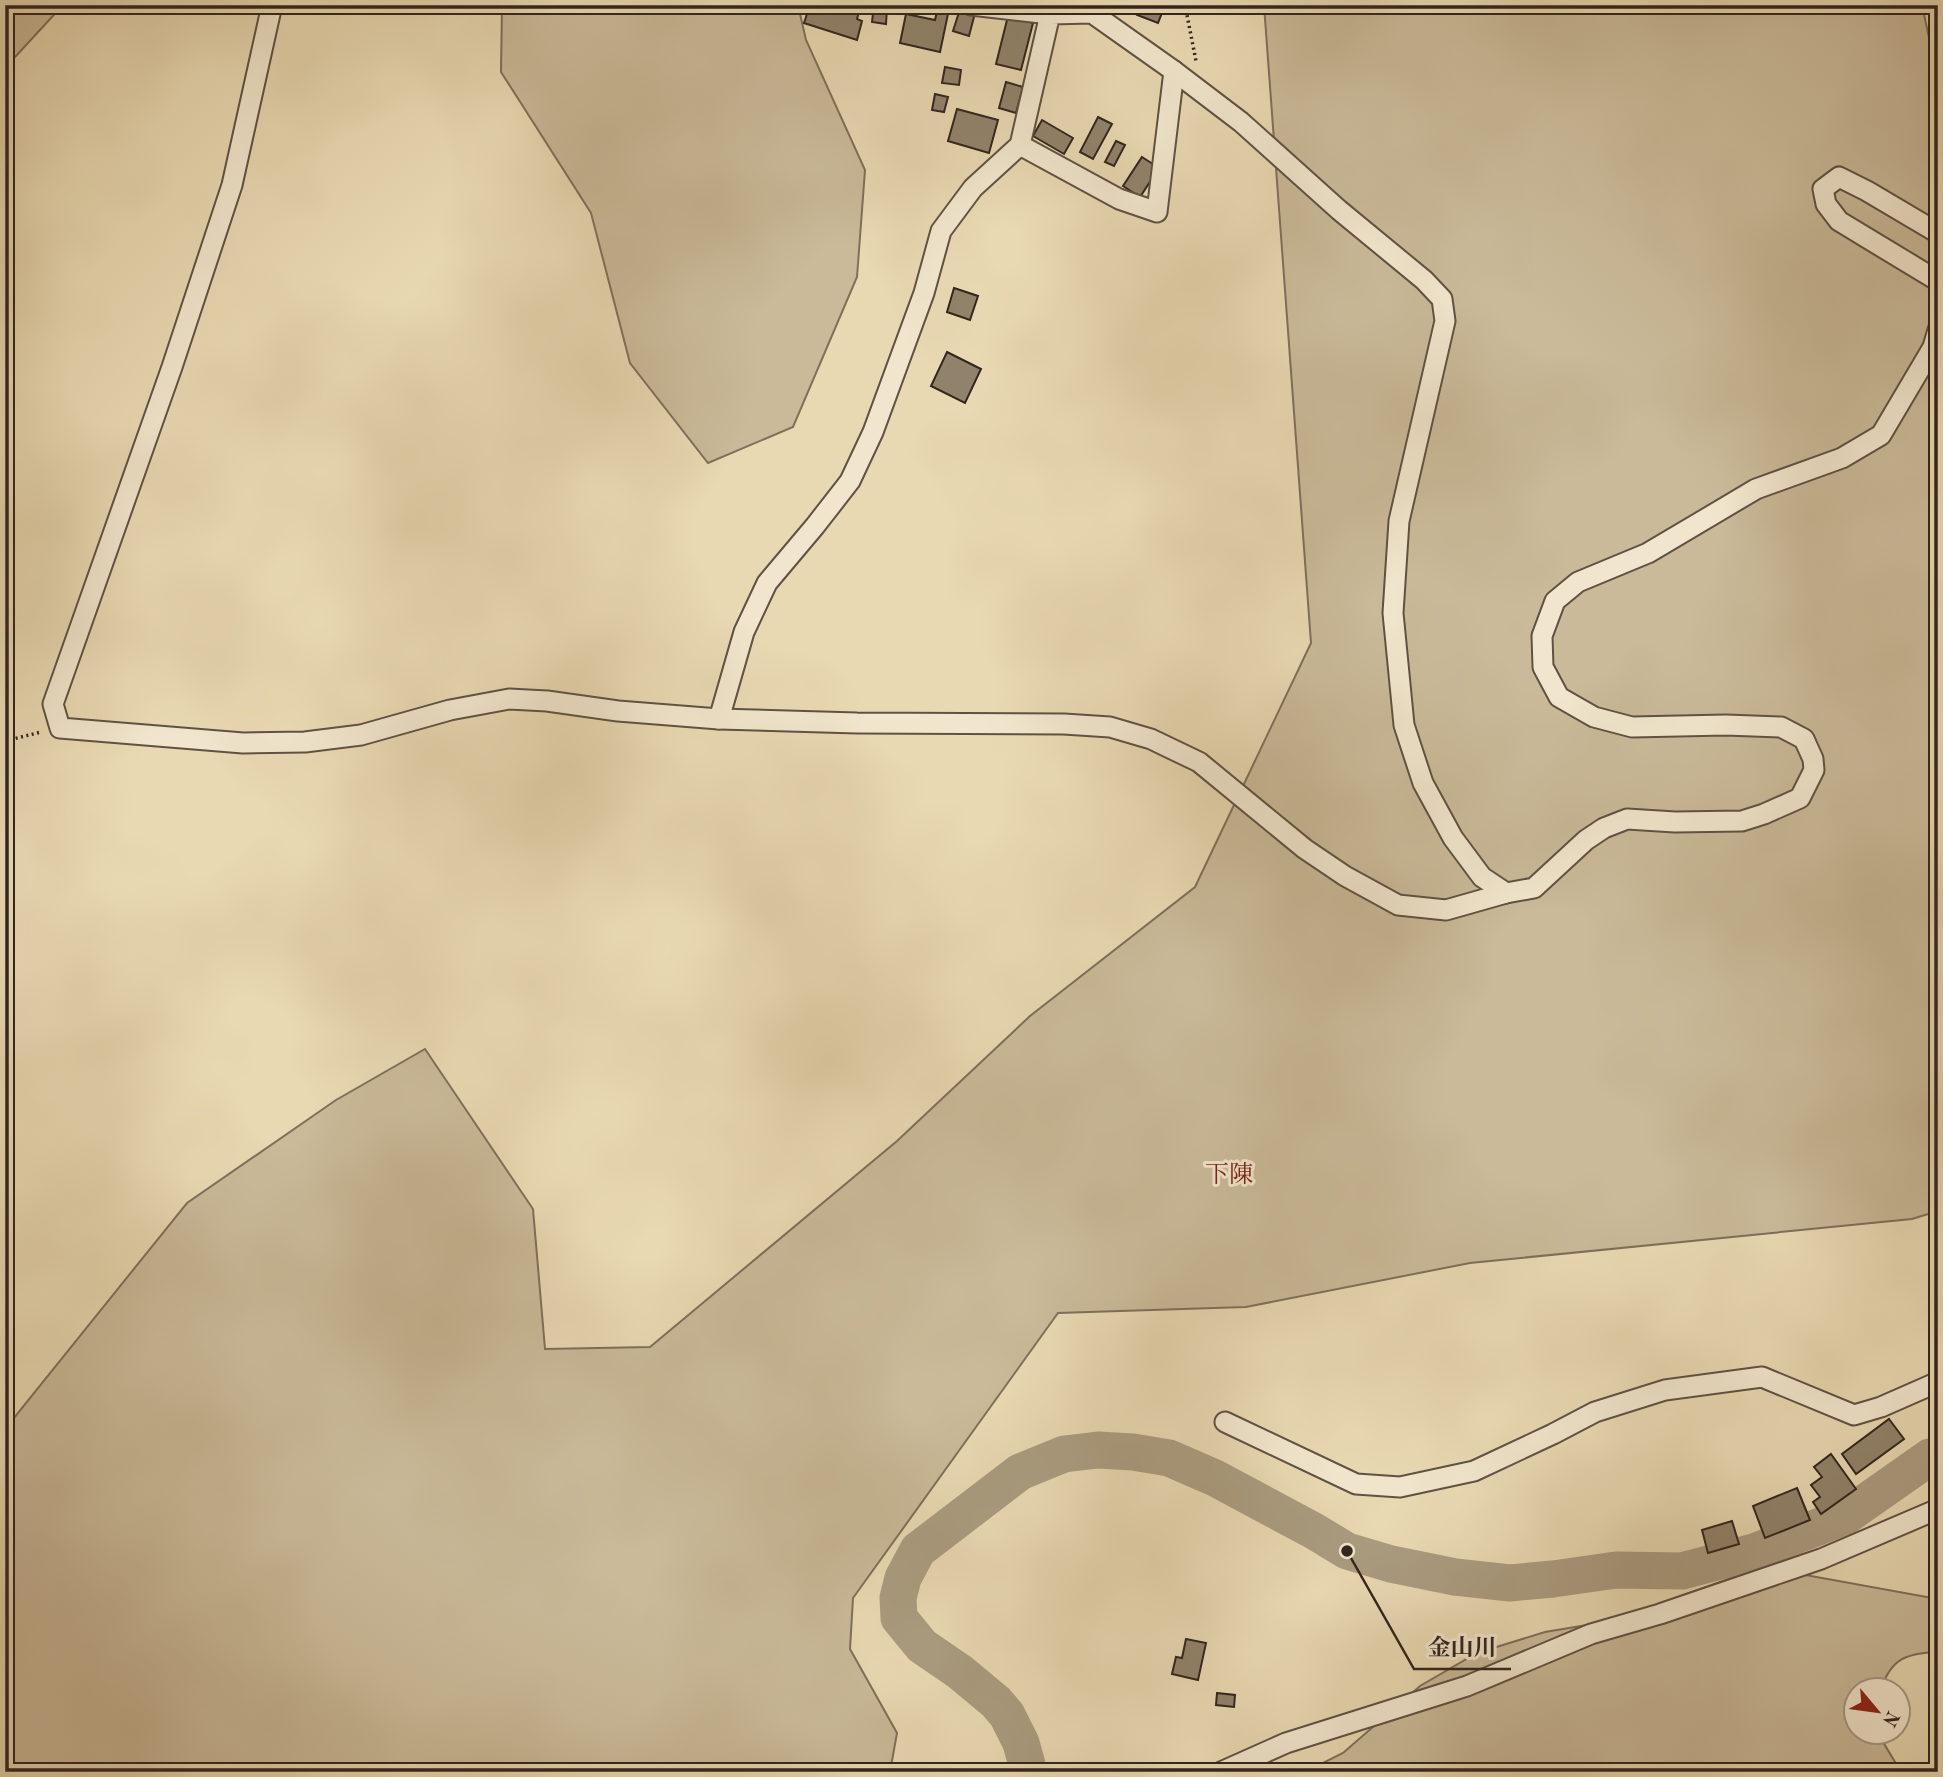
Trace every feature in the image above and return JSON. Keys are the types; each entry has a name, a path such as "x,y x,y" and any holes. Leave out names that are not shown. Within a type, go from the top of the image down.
{"street":[{"path":"272,5 232,185 172,367 52,704 60,728 243,743 305,742 361,735 450,710 509,699 719,719 1110,727 1150,739 1199,762 1305,849 1345,876 1398,905 1446,909 1506,892 1534,888 1586,840 1604,828 1627,820 1742,821 1800,798 1814,770 1813,759 1804,739 1781,727 1632,727 1594,717 1559,697 1543,667 1542,636 1555,601 1578,582 1648,553 1756,489 1842,458 1881,435 1933,347 1938,330"},
{"path":"971,5 1051,14 1093,9 1241,122 1339,210 1424,279 1442,299 1445,321 1399,521 1393,612 1404,725 1423,783 1453,838 1482,877 1506,892"},
{"path":"719,719 744,632 767,583 850,481 873,432 924,293 941,231 972,188 1020,145 1051,14"},
{"path":"1020,145 1119,199 1157,212 1174,71"},
{"path":"1938,233 1839,177 1823,189 1826,204 1839,221 1938,281"},
{"path":"1225,1422 1356,1484 1401,1487 1474,1471 1595,1412 1665,1390 1762,1377 1854,1415 1881,1407 1938,1382"},
{"path":"1221,1772 1286,1743 1467,1686 1591,1634 1660,1614 1821,1559 1938,1509"}],"path":[{"path":"1191,5 1187,15 1196,65"},
{"path":"5,741 60,728"}],"shaded area":[{"path":"5,5 63,5 5,68"},
{"path":"502,5 798,5 806,40 865,170 857,277 793,427 708,463 630,363 591,213 501,72"},
{"path":"1264,5 1922,5 1938,79 1938,1211 1912,1219 1470,1263 1246,1307 1058,1313 853,1598 850,1649 897,1733 890,1772 5,1772 5,1429 187,1203 336,1100 425,1049 533,1209 545,1349 650,1347 897,1141 1030,1016 1195,887 1311,643"},
{"path":"1762,1567 1938,1599 1938,1652 1909,1656 1895,1664 1887,1676 1842,1676 1842,1746 1885,1746 1901,1772 1298,1772 1311,1769 1343,1753 1420,1686 1477,1653 1545,1632 1611,1621"}],"building":[{"path":"810,5 861,5 857,19 862,21 857,40 804,23"},
{"path":"874,5 894,5 894,9 887,8 886,24 872,22"},
{"path":"1140,5 1165,5 1158,23 1137,15"},
{"path":"938,7 949,9 940,52 900,43 906,14 935,20"},
{"path":"960,9 975,13 969,36 953,31"},
{"path":"1008,16 1033,23 1021,70 996,64"},
{"path":"945,67 961,70 959,85 942,83"},
{"path":"1006,82 1023,87 1016,113 999,108"},
{"path":"935,94 948,97 944,112 932,110"},
{"path":"957,109 998,120 989,153 948,141"},
{"path":"1098,117 1112,124 1093,159 1080,152"},
{"path":"1042,120 1073,138 1064,154 1033,136"},
{"path":"1116,141 1125,145 1114,166 1105,162"},
{"path":"1142,157 1159,168 1140,197 1123,186"},
{"path":"954,288 978,296 970,320 947,312"},
{"path":"947,352 981,369 965,403 931,386"},
{"path":"1889,1419 1904,1439 1856,1474 1842,1454"},
{"path":"1831,1454 1856,1489 1821,1514 1813,1502 1820,1497 1811,1485 1822,1477 1814,1467"},
{"path":"1797,1488 1810,1520 1765,1538 1753,1506"},
{"path":"1732,1521 1739,1544 1708,1553 1702,1530"},
{"path":"1186,1639 1206,1643 1198,1680 1172,1674 1176,1657 1182,1658"},
{"path":"1217,1693 1235,1695 1234,1707 1216,1705"}],"waterway":[{"path":"1029,1772 1021,1743 1007,1715 996,1702 960,1672 922,1646 899,1618 898,1598 903,1578 918,1550 1020,1472 1064,1454 1098,1450 1169,1458 1215,1478 1347,1551 1391,1564 1455,1577 1510,1583 1616,1570 1682,1571 1754,1552 1846,1516 1930,1457 1938,1455"}],"place":[{"name":"金山川","path":"1347,1551"}],"district":[{"name":"下陳","path":"1229,1174"}]}
